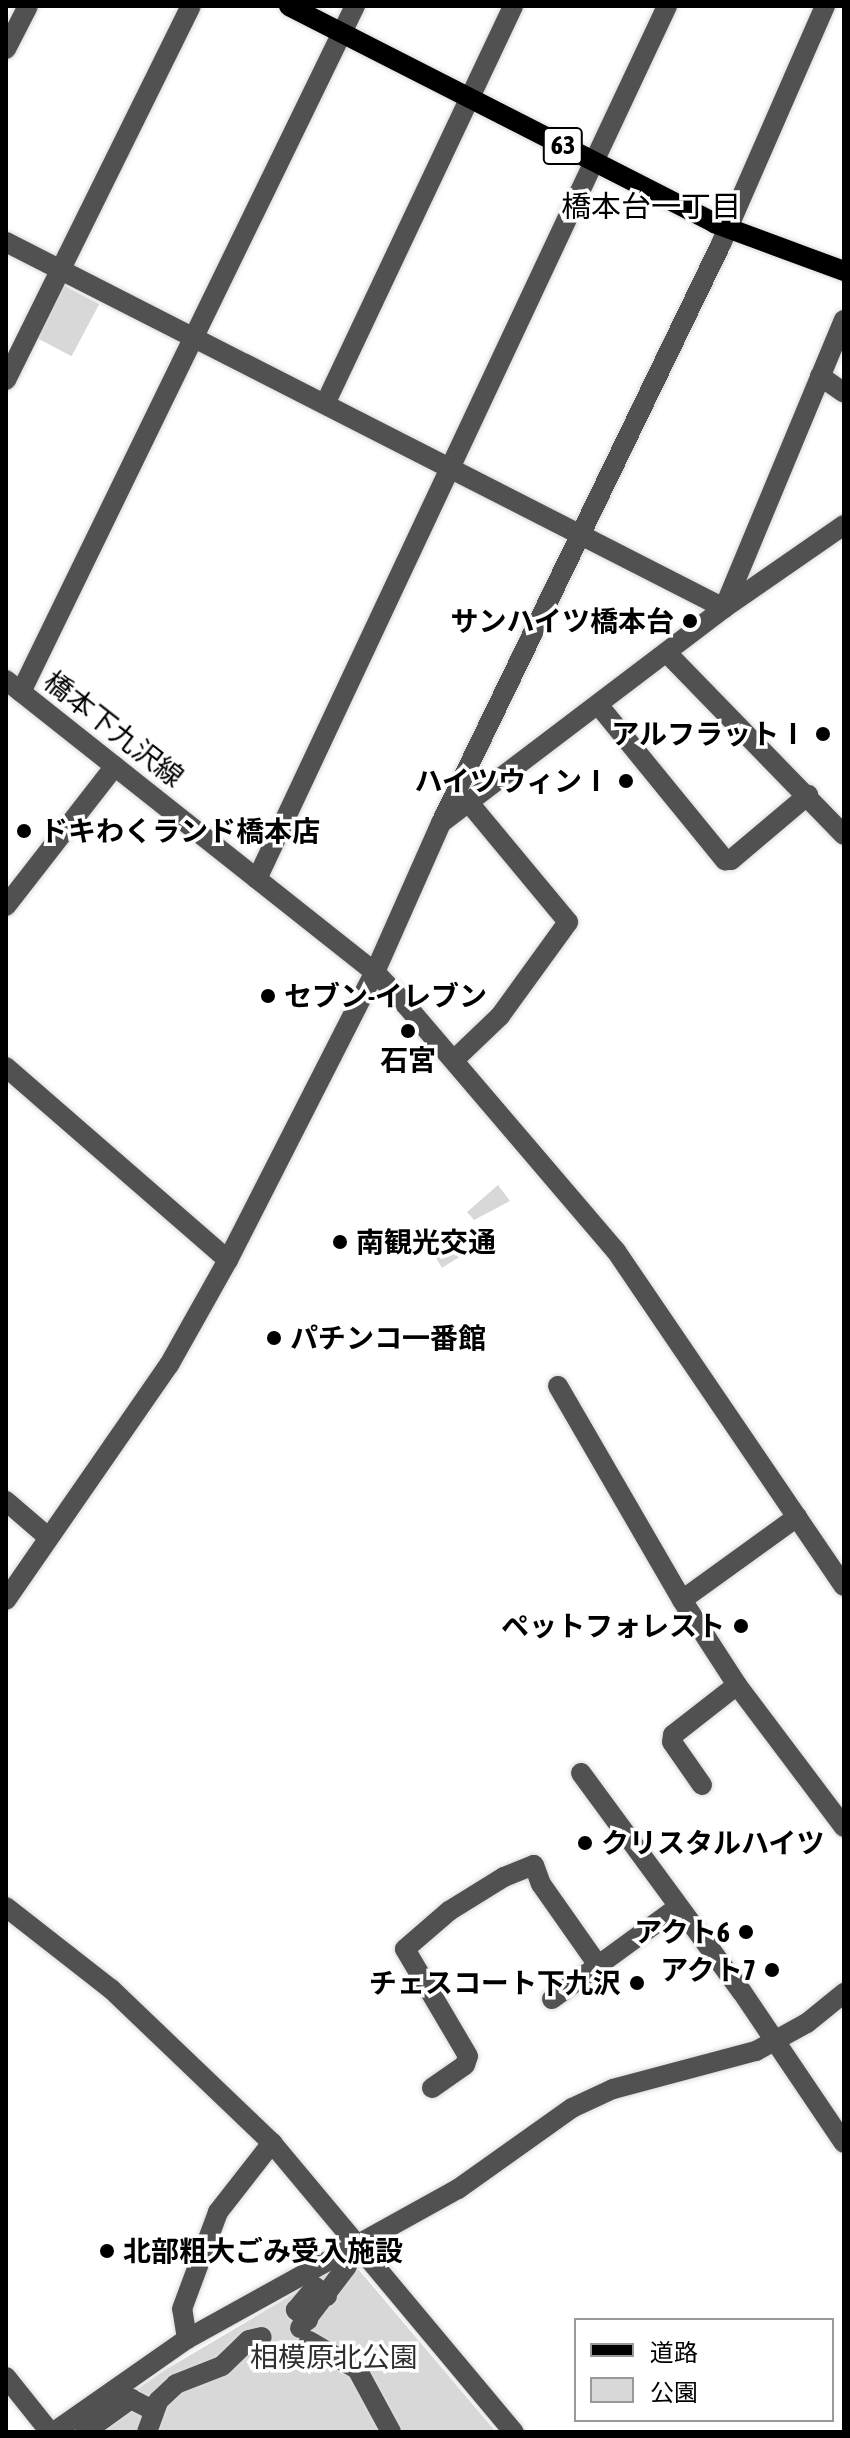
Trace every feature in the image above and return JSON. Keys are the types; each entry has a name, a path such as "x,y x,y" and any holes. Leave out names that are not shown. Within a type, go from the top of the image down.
{"main road":[{"name":"63","path":"289,6 728,229 844,271"}],"street":[{"path":"6,49 28,6"},
{"path":"6,380 191,6"},
{"path":"14,686 194,337 355,6"},
{"path":"326,402 513,6"},
{"path":"257,879 667,6"},
{"path":"6,1600 169,1365 228,1260 375,972 441,823 728,229 825,6"},
{"path":"6,242 326,402 724,608"},
{"path":"724,608 844,320"},
{"path":"820,376 844,393"},
{"path":"441,823 600,707 724,608 844,525"},
{"path":"668,654 844,835"},
{"name":"橋本下九沢線","path":"14,686 375,972 616,1251 844,1586"},
{"path":"600,707 725,860 731,860 808,795"},
{"path":"6,906 115,766"},
{"path":"454,1060 500,1016 568,922 470,804"},
{"path":"6,1067 228,1260"},
{"path":"558,1386 682,1600 737,1685 844,1827"},
{"path":"6,1501 48,1537"},
{"path":"682,1600 797,1517"},
{"path":"702,1785 672,1742 673,1735 737,1685"},
{"path":"581,1773 844,2143"},
{"path":"432,2088 465,2065 468,2056 405,1949 449,1911 504,1877 534,1865 541,1884 598,1965"},
{"path":"6,1907 111,1989 272,2143 514,2432"},
{"path":"552,1999 678,1907"},
{"path":"6,2377 52,2432 187,2339 458,2189 589,2098 775,2042 844,1993"},
{"path":"187,2339 182,2309 218,2212 272,2143"},
{"path":"347,2266 306,2330 357,2369 388,2430"},
{"path":"147,2432 153,2410 176,2384 222,2366 249,2340 262,2337"},
{"path":"85,2432 131,2399 153,2410"}],"green space":[{"path":"63,285 99,304 72,356 35,337"},
{"path":"498,1185 510,1201 474,1220 467,1212"},
{"path":"442,1230 459,1257 442,1268 425,1241"},
{"name":"相模原北公園","path":"339,2267 359,2270 496,2432 75,2432 165,2370"}],"place":[{"name":"サンハイツ橋本台","path":"690,621"},
{"name":"アルフラットⅠ","path":"823,734"},
{"name":"ハイツウィンⅠ","path":"626,781"},
{"name":"ドキわくランド橋本店","path":"24,831"},
{"name":"セブン-イレブン","path":"268,996"},
{"name":"石宮","path":"408,1031"},
{"name":"南観光交通","path":"340,1242"},
{"name":"パチンコ一番館","path":"274,1338"},
{"name":"ペットフォレスト","path":"741,1626"},
{"name":"クリスタルハイツ","path":"585,1843"},
{"name":"アクト6","path":"746,1932"},
{"name":"アクト7","path":"772,1970"},
{"name":"チェスコート下九沢","path":"637,1983"},
{"name":"北部粗大ごみ受入施設","path":"107,2251"}],"district":[{"name":"橋本台一丁目","path":"651,206"}]}
